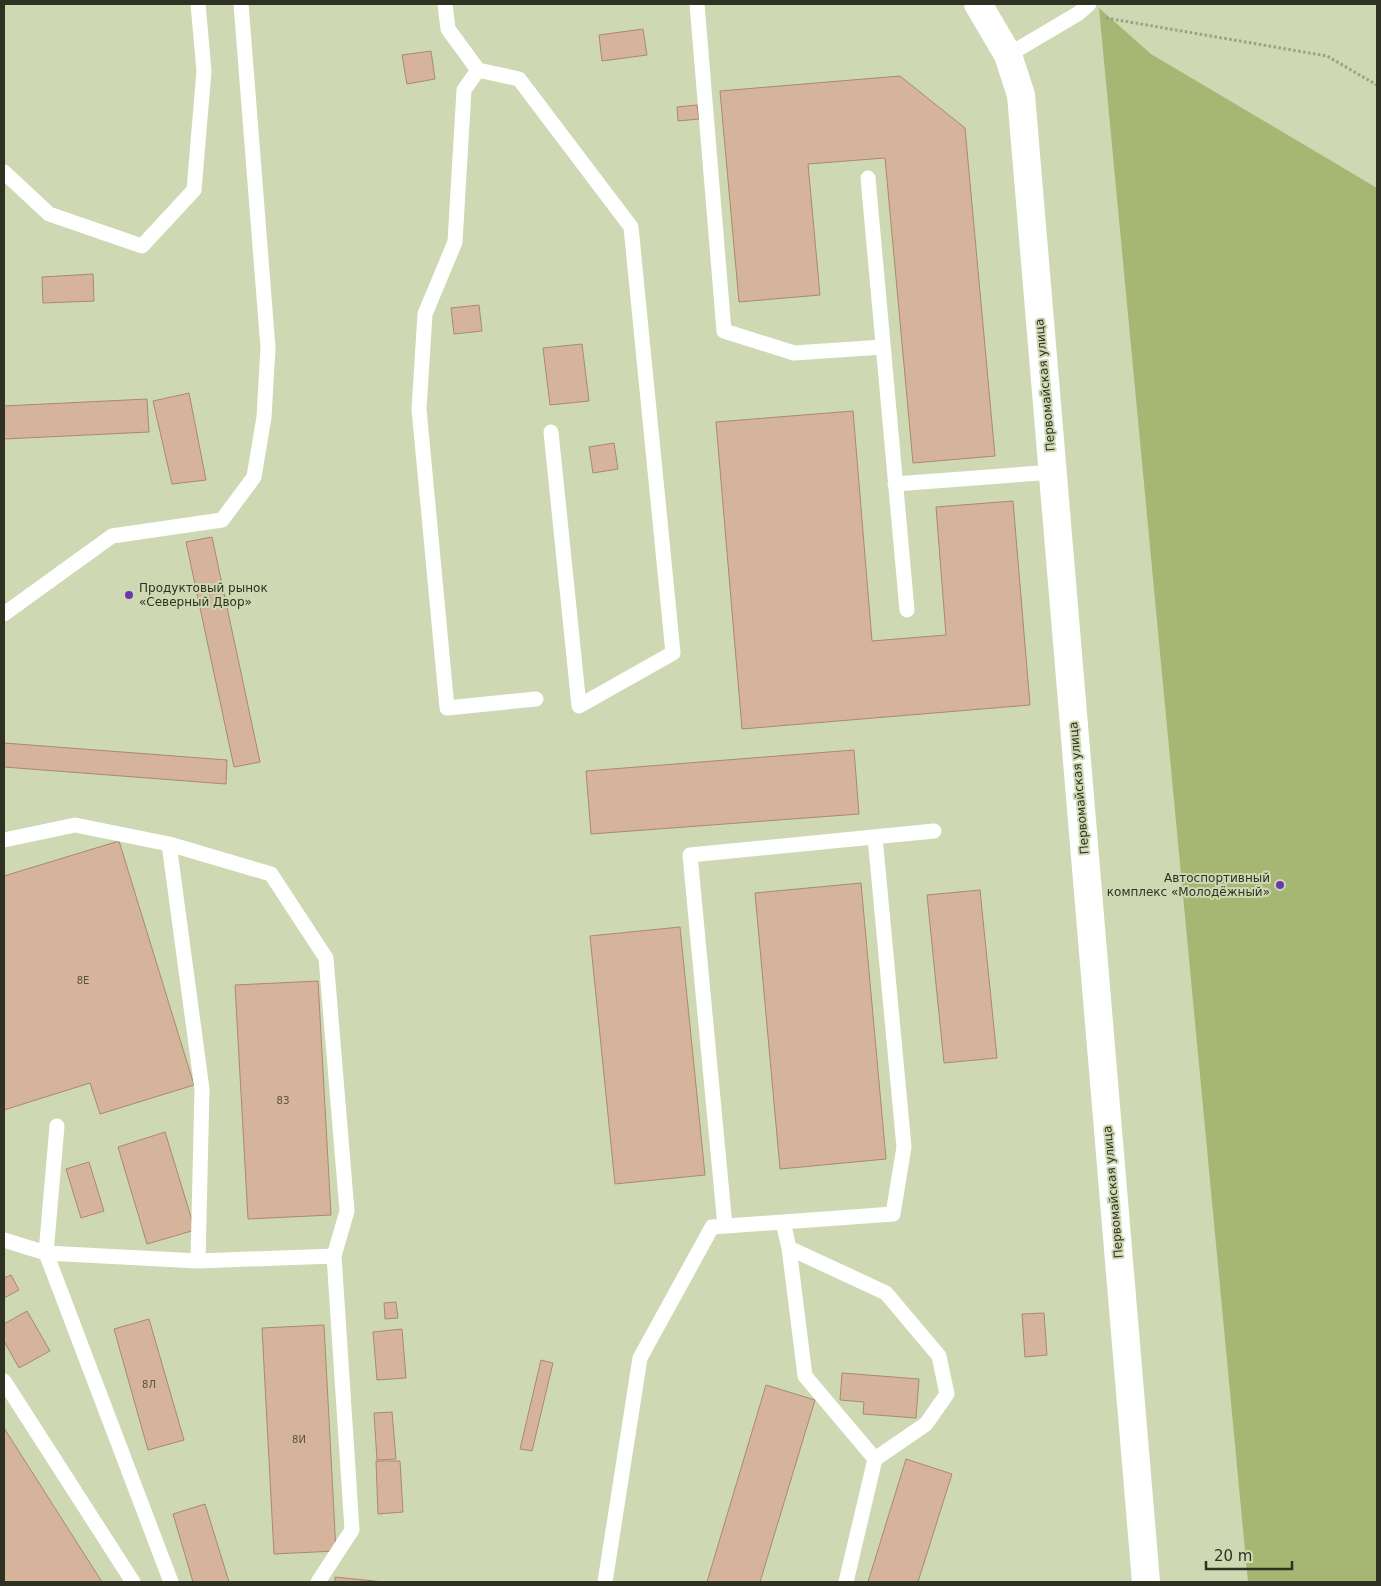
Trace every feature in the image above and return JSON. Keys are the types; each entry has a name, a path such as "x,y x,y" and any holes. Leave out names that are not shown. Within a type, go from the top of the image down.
{"street":[{"name":"Первомайская улица","path":"978,4 1008,55 1021,95 1146,1582"}],"lane":[{"path":"4,172 49,214 142,246 194,190 204,71 198,4"},
{"path":"4,614 112,536 222,520 254,477 264,417 268,348 241,4"},
{"path":"445,4 448,29 478,70 519,79 631,227 673,654 579,706 551,432"},
{"path":"697,4 724,332 794,353 883,347"},
{"path":"1008,55 1084,8"},
{"path":"478,70 464,90 455,242 425,314 419,409 447,708 536,699"},
{"path":"868,178 907,610"},
{"path":"895,484 1052,472"},
{"path":"4,840 75,825 168,844 271,874 326,958 347,1211 334,1256 352,1530 318,1582"},
{"path":"725,1226 690,855 934,831"},
{"path":"605,1582 640,1358 712,1227 893,1214 904,1148 875,837"},
{"path":"168,844 202,1089 198,1261"},
{"path":"57,1126 46,1253 171,1582"},
{"path":"782,1222 790,1248 805,1376 875,1459"},
{"path":"4,1240 46,1253 198,1261 334,1256"},
{"path":"790,1248 886,1293 939,1356 947,1394 926,1424 875,1459 846,1582"},
{"path":"4,1381 134,1582"}],"path":[{"path":"1084,8 1327,56 1377,84"}],"green space":[{"name":"Автоспортивный комплекс «Молодёжный»","path":"1099,8 1151,54 1377,188 1377,1582 1248,1582"}],"building":[{"path":"643,29 647,55 602,61 599,35"},
{"path":"431,51 435,79 407,84 402,55"},
{"path":"900,76 965,128 995,456 913,463 885,158 808,164 820,295 739,302 720,91"},
{"path":"697,105 699,119 678,121 677,107"},
{"path":"93,274 94,301 43,303 42,277"},
{"path":"479,305 482,331 454,334 451,308"},
{"path":"582,344 589,401 550,405 543,348"},
{"path":"189,393 206,480 172,484 153,401"},
{"path":"147,399 149,432 4,439 4,406"},
{"path":"853,411 872,641 946,635 936,507 1013,501 1030,705 742,729 716,422"},
{"path":"614,443 618,469 593,473 589,447"},
{"path":"212,537 260,762 234,767 186,542"},
{"path":"4,743 227,760 226,784 4,767"},
{"path":"854,750 859,814 591,834 586,771"},
{"path":"119,841 194,1085 100,1114 90,1083 4,1110 4,876"},
{"path":"861,883 886,1159 780,1169 755,893"},
{"path":"980,890 997,1058 944,1063 927,895"},
{"path":"680,927 705,1175 615,1184 590,936"},
{"path":"318,981 331,1215 248,1219 235,985"},
{"path":"165,1132 195,1230 147,1244 118,1147"},
{"path":"89,1162 104,1211 81,1218 66,1169"},
{"path":"11,1275 19,1290 4,1298 4,1278"},
{"path":"396,1302 398,1318 385,1319 384,1303"},
{"path":"27,1311 50,1351 19,1368 4,1341 4,1324"},
{"path":"1044,1313 1047,1355 1025,1357 1022,1314"},
{"path":"149,1319 184,1440 148,1450 114,1329"},
{"path":"324,1325 336,1551 274,1554 262,1328"},
{"path":"402,1329 406,1378 377,1380 373,1332"},
{"path":"541,1360 553,1363 532,1451 520,1449"},
{"path":"842,1373 919,1379 916,1418 863,1414 864,1402 840,1400"},
{"path":"766,1385 815,1400 760,1582 707,1582"},
{"path":"392,1412 396,1459 377,1460 374,1413"},
{"path":"4,1428 102,1582 4,1582"},
{"path":"906,1459 952,1474 918,1582 868,1582"},
{"path":"376,1461 400,1461 403,1512 378,1514"},
{"path":"205,1504 229,1582 193,1582 173,1514"},
{"path":"335,1577 384,1582 335,1582"}],"place":[{"name":"Продуктовый рынок «Северный Двор»","path":"129,595"},
{"name":"Автоспортивный комплекс «Молодёжный»","path":"1280,885"}]}
